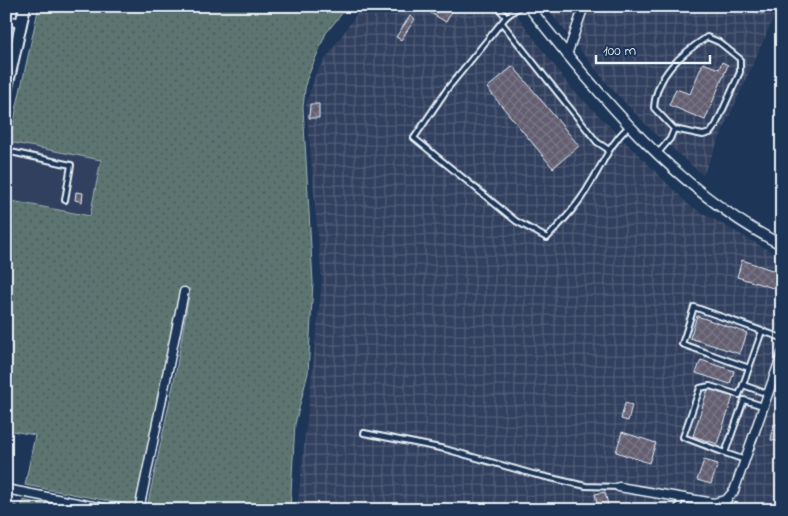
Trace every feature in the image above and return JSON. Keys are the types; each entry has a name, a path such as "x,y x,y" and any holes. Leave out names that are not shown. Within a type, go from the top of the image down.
{"main road":[{"path":"6,92 25,6"}],"street":[{"path":"528,6 628,126 657,154 703,194 782,245"},
{"path":"567,55 584,6"},
{"path":"6,20 21,23"},
{"path":"139,510 184,292"},
{"path":"619,487 714,503 726,500 734,492 782,354"},
{"path":"6,489 113,510"}],"lane":[{"path":"497,6 506,17"},
{"path":"520,6 506,17 448,88 414,138 516,221 547,238 562,222 590,184 609,150 628,126"},
{"path":"751,6 762,10 769,6"},
{"path":"502,23 597,142 609,150"},
{"path":"707,37 719,42 740,59 740,72 716,125 710,133 703,135 674,129 654,108 655,98 664,76 676,60 707,37"},
{"path":"657,154 670,139 674,129"},
{"path":"6,151 71,165 64,200"},
{"path":"749,368 682,344 694,307 782,338"},
{"path":"739,395 762,331"},
{"path":"743,385 768,394"},
{"path":"745,460 683,437 700,388 710,386 739,395 744,400 764,406"},
{"path":"725,453 744,400"},
{"path":"364,433 445,449 533,474 586,486 619,487"},
{"path":"678,510 681,497"},
{"path":"726,500 729,510"},
{"path":"703,510 705,501"}],"shaded area":[{"path":"362,6 510,6 571,88 689,205 782,258 782,510 297,510 322,282 306,104 316,73"},
{"path":"545,6 779,6 703,175 654,133 609,86"},
{"path":"9,142 101,159 90,216 6,200 6,154"}],"green space":[{"path":"39,6 348,6 326,33 306,81 303,107 313,282 308,373 295,424 290,510 147,508 176,371 190,289 181,288 135,506 25,485 35,435 6,430 6,200 90,216 101,160 9,142"},
{"path":"23,500 67,510 21,510"}],"building":[{"path":"419,6 455,6 446,22"},
{"path":"410,16 415,19 401,40 396,37"},
{"path":"722,62 728,65 705,120 669,105 676,89 690,94 703,63 719,69"},
{"path":"513,66 579,146 553,168 487,88"},
{"path":"310,104 319,104 319,118 309,118"},
{"path":"76,192 83,193 82,202 75,200"},
{"path":"742,260 778,272 773,288 737,277"},
{"path":"697,316 747,333 740,354 690,338"},
{"path":"701,360 734,371 730,384 696,373"},
{"path":"708,389 733,397 717,444 693,436"},
{"path":"625,403 632,405 628,421 621,419"},
{"path":"774,424 782,425 782,442 771,440"},
{"path":"622,432 656,443 649,463 616,452"},
{"path":"704,460 718,464 711,484 697,480"},
{"path":"605,492 608,505 598,507 595,494"},
{"path":"9,504 17,506 17,510 7,510"}]}
